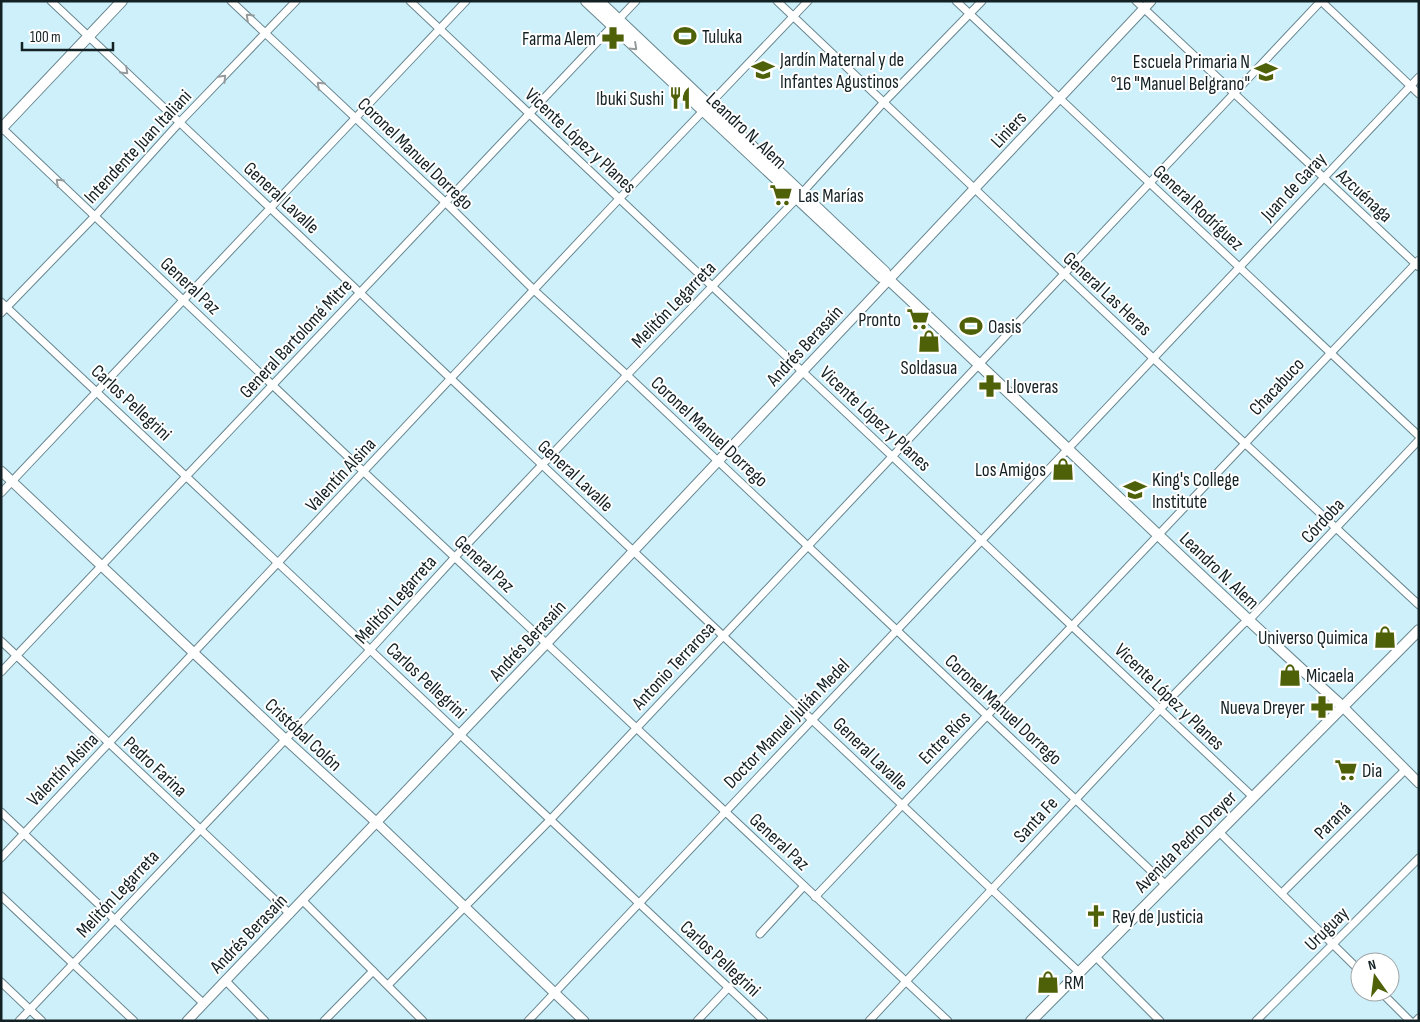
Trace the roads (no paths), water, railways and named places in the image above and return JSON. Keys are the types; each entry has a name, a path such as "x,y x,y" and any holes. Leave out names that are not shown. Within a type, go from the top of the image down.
{"main road":[{"path":"2,128 122,1"},
{"name":"Leandro N. Alem","path":"586,1 615,23 798,196 880,277 888,279 979,363 1247,621 1343,707"},
{"name":"Leandro N. Alem","path":"599,1 615,23"},
{"name":"Avenida Pedro Dreyer","path":"1031,1021 1419,630"}],"street":[{"name":"General Lavalle","path":"51,1 1079,972"},
{"name":"Coronel Manuel Dorrego","path":"231,1 446,203 535,291 627,375 1166,885"},
{"name":"Intendente Juan Italiani","path":"1,313 4,304 95,216 179,123 296,1"},
{"name":"Vicente López y Planes","path":"410,1 1253,797"},
{"path":"1,493 466,1"},
{"name":"General Bartolomé Mitre","path":"1,672 636,1"},
{"name":"General Las Heras","path":"777,1 1244,444 1419,605"},
{"name":"Valentín Alsina","path":"1,858 808,1"},
{"name":"General Rodríguez","path":"956,1 1239,266 1419,438"},
{"name":"Melitón Legarreta","path":"18,1021 798,196 884,102 982,1"},
{"name":"Azcuénaga","path":"1136,1 1323,178 1418,264"},
{"name":"Liniers","path":"888,279 1151,1"},
{"path":"1321,1 1419,94"},
{"name":"Antonio Terrarosa","path":"388,986 550,820 1321,1"},
{"name":"Juan de Garay","path":"1068,448 1419,77"},
{"name":"General Paz","path":"2,128 364,472 948,1021"},
{"name":"Chacabuco","path":"1158,534 1330,353 1418,264"},
{"name":"Andrés Berasaín","path":"187,1021 547,643 888,279"},
{"name":"Carlos Pellegrini","path":"4,304 764,1021"},
{"name":"Córdoba","path":"1247,621 1336,529 1419,438"},
{"name":"Doctor Manuel Julián Medel","path":"528,1021 1068,448"},
{"name":"Cristóbal Colón","path":"1,471 101,567 376,822 584,1021"},
{"name":"Entre Ríos","path":"815,897 1158,534"},
{"name":"Santa Fe","path":"869,1021 1160,709 1247,621"},
{"name":"Pedro Farina","path":"1,641 290,914"},
{"name":"Leandro N. Alem","path":"1343,707 1419,783"},
{"name":"Paraná","path":"1282,893 1405,770"},
{"path":"1,812 203,1003"},
{"path":"1219,832 1350,961"},
{"name":"Uruguay","path":"1256,1021 1419,858"},
{"path":"760,934 804,886"},
{"path":"1,896 134,1021"},
{"path":"302,900 423,1021"},
{"path":"1095,956 1160,1021"},
{"path":"324,1021 373,971"},
{"path":"225,980 265,1021"},
{"path":"1,982 42,1021"},
{"path":"698,1021 728,988"},
{"path":"1391,1002 1410,1021"},
{"path":"1416,1021 1419,1018"}],"place":[{"name":"Tuluka","path":"685,36"},
{"name":"Farma Alem","path":"613,38"},
{"name":"Jardín Maternal y de Infantes Agustinos","path":"763,70"},
{"name":"Escuela Primaria N °16 \"Manuel Belgrano\"","path":"1266,72"},
{"name":"Ibuki Sushi","path":"680,98"},
{"name":"Las Marías","path":"781,195"},
{"name":"Pronto","path":"918,319"},
{"name":"Oasis","path":"971,326"},
{"name":"Soldasua","path":"929,341"},
{"name":"Lloveras","path":"990,386"},
{"name":"Los Amigos","path":"1063,469"},
{"name":"King's College Institute","path":"1135,490"},
{"name":"Universo Quimica","path":"1385,637"},
{"name":"Micaela","path":"1290,675"},
{"name":"Nueva Dreyer","path":"1322,707"},
{"name":"Dia","path":"1346,770"},
{"name":"Rey de Justicia","path":"1096,916"},
{"name":"RM","path":"1048,982"}]}
